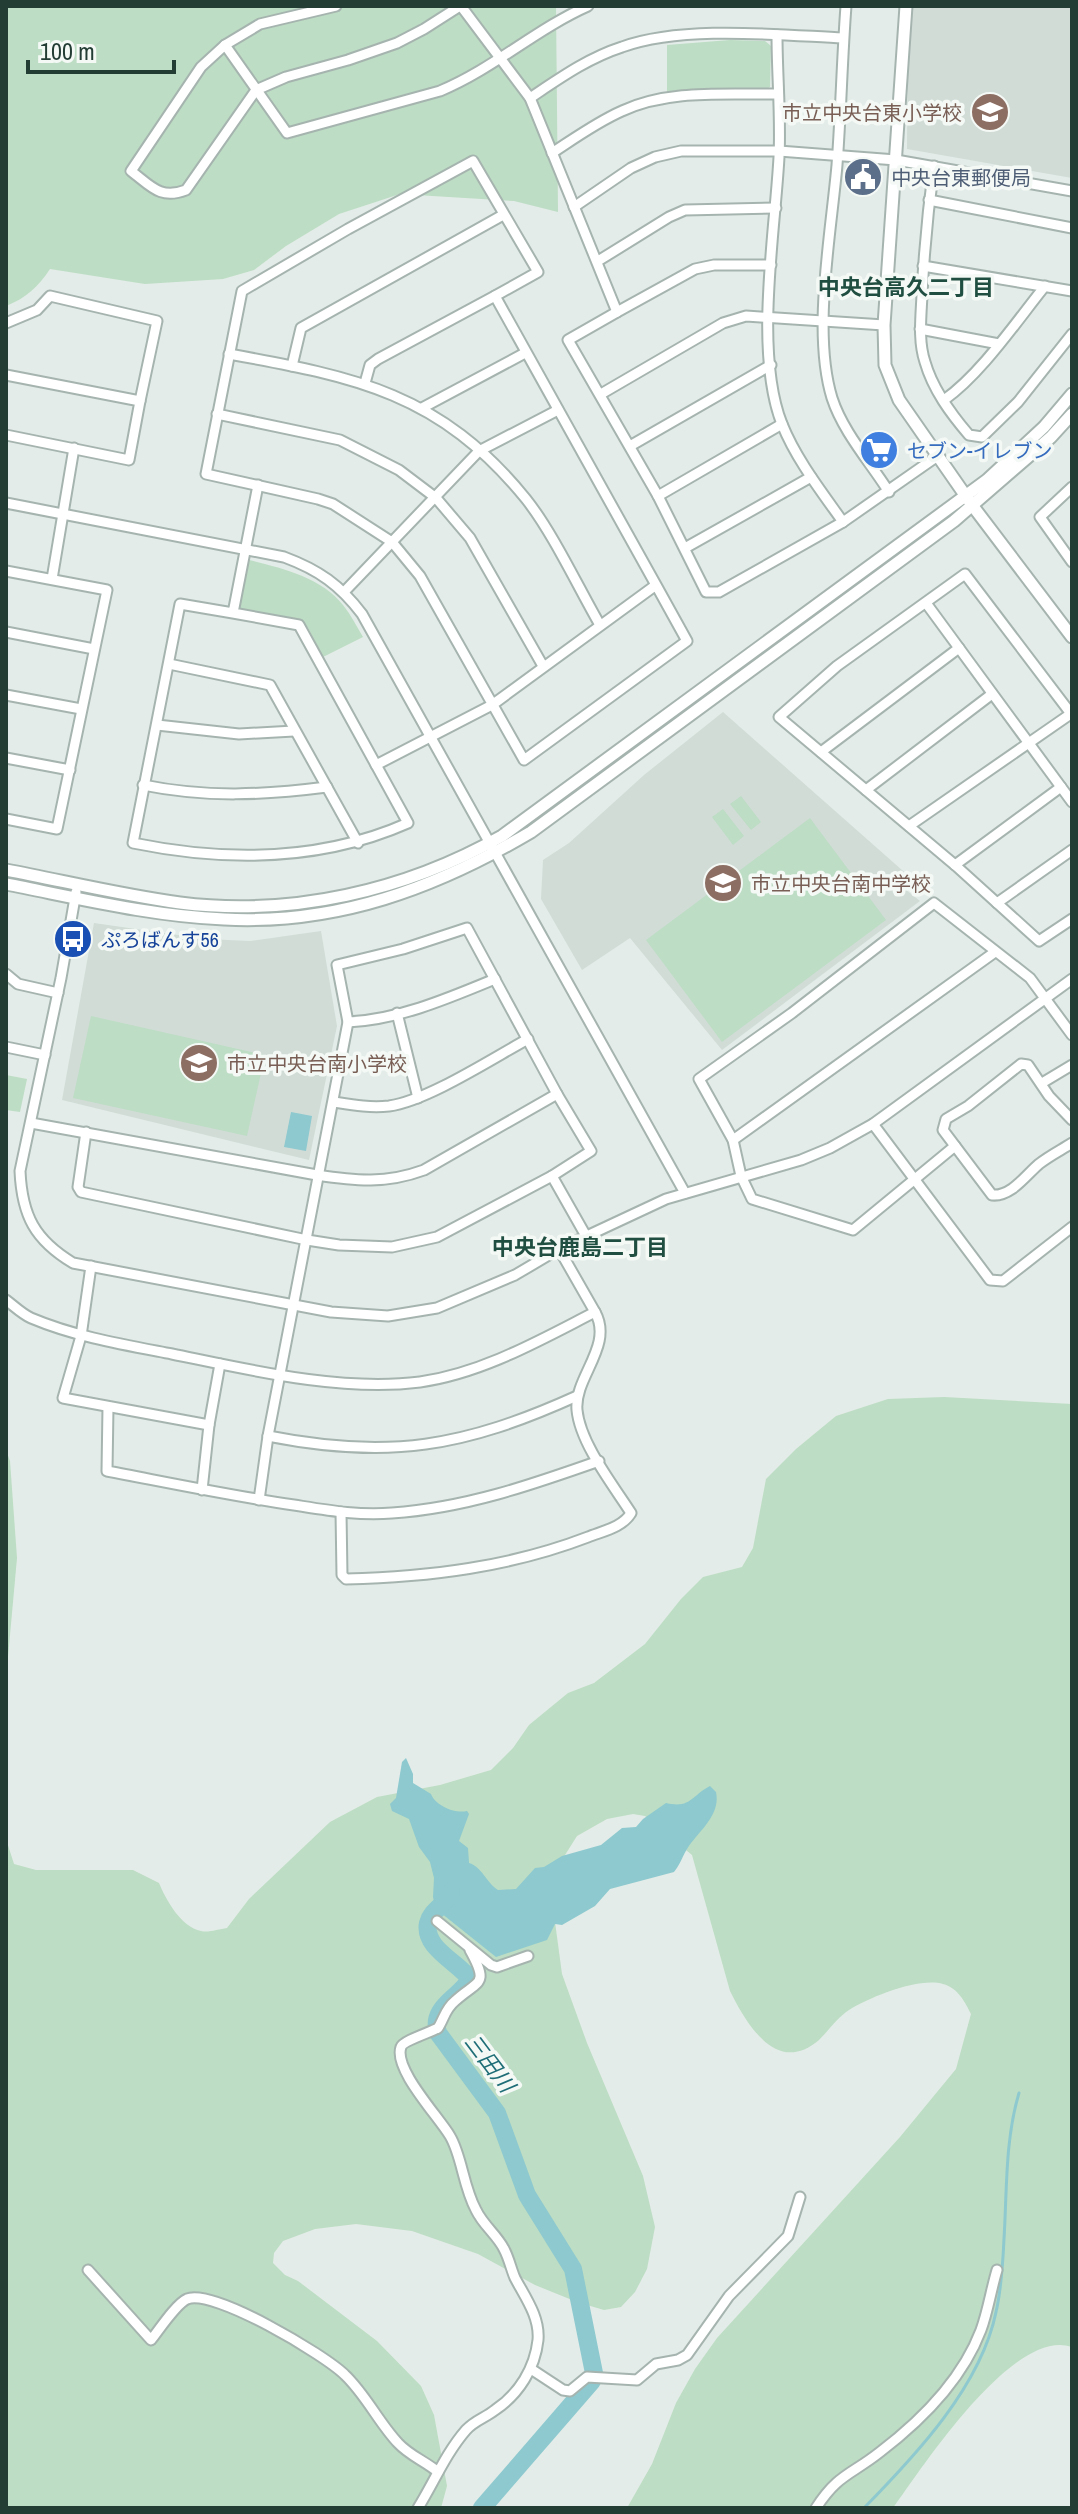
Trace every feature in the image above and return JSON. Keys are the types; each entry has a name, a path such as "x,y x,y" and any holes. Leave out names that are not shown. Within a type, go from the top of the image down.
{"street":[{"path":"336,6 260,24 225,45 201,67 131,171 163,195 186,190 256,90 286,77 397,43 460,6 530,98 617,312"},
{"path":"225,45 287,133 440,91 502,58 558,19 588,6"},
{"path":"846,6 838,155 823,322 825,356 833,401 856,444 889,492"},
{"path":"906,6 884,325 885,365 899,400 969,500 1072,637"},
{"path":"530,98 581,64 623,46 657,39 694,35 843,38"},
{"path":"777,35 779,151 768,318 771,365 782,424 811,477 843,522"},
{"path":"552,153 623,110 655,99 777,94"},
{"path":"574,207 631,168 655,157 681,151 779,151 896,160 1072,191"},
{"path":"365,383 370,365 378,359 538,272 473,161 242,291 206,474 333,504 392,542 420,576 524,760 687,641 495,296"},
{"path":"934,166 923,266 920,329 924,360 944,400 969,435 982,437 1018,402 1072,334"},
{"path":"929,200 1072,228"},
{"path":"598,261 685,210 776,208"},
{"path":"292,366 301,328 503,215"},
{"path":"771,265 714,265 695,269 568,340 658,496 706,592 719,592 843,522 939,455"},
{"path":"923,266 1072,291"},
{"path":"944,400 999,344 1045,286"},
{"path":"6,323 37,310 50,296 157,321 129,460 6,435"},
{"path":"601,394 723,323 746,316 884,325"},
{"path":"920,329 999,344"},
{"path":"422,408 525,353"},
{"path":"229,354 365,383 422,408 455,429 528,501 600,625"},
{"path":"630,446 771,365"},
{"path":"6,375 140,401"},
{"path":"6,884 177,916 225,920 274,919 352,908 438,881 568,805 954,521 987,480 1044,427 1072,394"},
{"path":"344,592 479,451 558,410"},
{"path":"217,414 340,440 399,470 436,498 470,538 543,666"},
{"path":"969,500 1051,437 1072,414"},
{"path":"658,496 782,424"},
{"path":"52,579 74,448"},
{"path":"685,548 811,477"},
{"path":"233,613 258,485"},
{"path":"1072,487 1040,517 1072,562"},
{"path":"6,503 244,549 299,563 344,592 362,614 685,1193"},
{"path":"6,571 107,590 57,829 6,819"},
{"path":"909,826 1072,714 965,574 837,666 779,717 955,865 1039,941 1072,919"},
{"path":"376,765 492,705 656,585"},
{"path":"926,603 1072,802"},
{"path":"180,604 233,613 299,625 408,823 358,843 282,855 230,857 175,852 133,843 180,604"},
{"path":"6,632 94,649"},
{"path":"821,752 959,648"},
{"path":"169,664 270,685 358,843"},
{"path":"866,790 992,694"},
{"path":"6,695 81,709"},
{"path":"157,725 239,734 294,731"},
{"path":"6,758 70,770"},
{"path":"143,785 210,794 261,795 327,787"},
{"path":"955,865 1061,787"},
{"path":"6,870 180,903 273,907 379,888 492,848"},
{"path":"997,903 1072,850"},
{"path":"78,883 20,1171 20,1192 37,1234 53,1250 73,1263 294,1307 388,1316 437,1308 515,1275 628,1215 685,1193 801,1160 830,1148 873,1124 1072,979"},
{"path":"955,1146 853,1230 752,1199 741,1176 733,1140 699,1079 792,1013 934,903 1030,978 1072,1035"},
{"path":"86,1132 78,1187 81,1192 307,1240 372,1248 413,1244 457,1227 552,1176 591,1151 467,928 403,949 337,965 348,1022 334,1102 317,1175 307,1240 268,1436 259,1500"},
{"path":"733,1140 995,952"},
{"path":"6,974 18,984 58,993"},
{"path":"348,1022 370,1021 454,996 495,979"},
{"path":"397,1013 418,1098"},
{"path":"334,1102 366,1107 392,1106 418,1098 528,1039"},
{"path":"6,1047 45,1055"},
{"path":"1072,1120 1049,1096 1028,1065 1021,1064 968,1106 946,1119 943,1130 992,1195 999,1196 1009,1192 1042,1162 1072,1143"},
{"path":"1042,1083 1072,1065"},
{"path":"31,1123 359,1182 401,1178 424,1170 557,1094"},
{"path":"873,1124 990,1280 1003,1281 1072,1227"},
{"path":"6,1170 20,1171"},
{"path":"552,1176 586,1236"},
{"path":"341,1512 342,1575 346,1579 424,1575 513,1561 568,1544 628,1518 631,1513 580,1429 577,1396 593,1363 600,1321 559,1249"},
{"path":"91,1266 81,1336 63,1398 209,1425"},
{"path":"6,1300 28,1316 81,1336 280,1375 392,1384 438,1378 481,1367 595,1312"},
{"path":"202,1490 220,1364"},
{"path":"268,1436 343,1448 431,1445 534,1415 577,1396"},
{"path":"108,1407 107,1471 341,1512 391,1514 476,1501 599,1461"},
{"path":"437,1921 491,1965 497,1967 528,1956"},
{"path":"418,2508 463,2433 479,2418 508,2400 520,2387 531,2369 538,2338 531,2307 504,2249 477,2212 467,2190 450,2135 405,2069 400,2049 404,2043 436,2029 448,2007 477,1986 480,1980 478,1963 470,1950"},
{"path":"531,2369 563,2390 570,2391 587,2377 637,2380 656,2364 687,2355 737,2286 788,2236 800,2197"},
{"path":"88,2270 151,2340 184,2300 197,2297 226,2304 270,2326 345,2375 397,2442 438,2472"},
{"path":"816,2508 833,2485 897,2438 952,2383 968,2359 981,2329 997,2270"}],"shaded area":[{"name":"市立中央台東小学校","path":"908,6 1072,6 1072,178 907,149"},
{"name":"市立中央台南中学校","path":"723,712 911,878 901,886 920,901 722,1050 630,938 582,970 541,899 543,860 569,843 644,775"},
{"name":"市立中央台南小学校","path":"94,923 206,939 250,941 321,931 337,1026 309,1160 62,1100"}],"green space":[{"path":"6,6 556,6 558,212 514,201 400,194 339,214 286,246 254,270 223,279 145,284 50,269 31,291 6,306"},
{"path":"730,40 765,41 771,46 770,87 667,92 667,45"},
{"path":"249,560 300,575 324,587 343,605 363,637 323,657 308,628 300,621 240,610 237,605 245,562"},
{"path":"741,796 761,822 751,830 730,804"},
{"path":"723,809 744,836 733,845 712,817"},
{"path":"810,818 886,920 722,1042 646,940"},
{"path":"91,1016 265,1055 247,1136 73,1098"},
{"path":"6,1075 27,1079 20,1112 6,1110"},
{"path":"944,1397 1072,1404 1072,2347 1049,2346 1024,2358 998,2378 947,2434 893,2508 627,2508 652,2464 676,2403 695,2369 717,2338 900,2137 956,2069 971,2014 953,1989 943,1984 921,1983 882,1994 849,2010 819,2040 804,2050 790,2052 765,2042 745,2018 730,1991 692,1855 645,1816 633,1814 607,1819 577,1836 565,1855 553,1907 562,1974 587,2043 643,2176 655,2227 647,2269 635,2292 621,2307 604,2310 535,2285 478,2254 412,2231 356,2224 315,2229 283,2241 274,2253 273,2263 285,2275 298,2281 377,2341 421,2386 434,2415 447,2486 441,2508 6,2508 6,1839 14,1864 36,1870 133,1870 159,1883 175,1912 187,1924 207,1932 227,1928 249,1899 330,1822 377,1797 440,1785 491,1770 513,1748 529,1725 568,1693 594,1683 645,1644 703,1577 742,1567 753,1548 766,1479 836,1416 888,1399"},
{"path":"6,1450 10,1461 17,1558 6,1679"}],"water":[{"path":"291,1112 312,1116 306,1151 284,1147"},
{"path":"406,1758 413,1774 413,1783 446,1808 467,1811 469,1814 459,1841 468,1848 469,1863 498,1890 516,1889 535,1868 544,1867 562,1856 601,1845 622,1828 636,1827 666,1803 686,1803 710,1786 716,1792 717,1801 708,1823 687,1849 674,1872 610,1889 595,1906 562,1925 555,1924 547,1940 496,1957 436,1909 430,1862 419,1847 409,1819 392,1811 390,1804 396,1798 402,1762"}],"waterway":[{"name":"三田川","path":"451,1892 430,1918 428,1932 436,1947 470,1979 442,2009 438,2016 438,2033 497,2113 527,2195 573,2269 594,2373"},
{"path":"864,2508 944,2418 961,2393 988,2339 1000,2285 1009,2147 1019,2093"},
{"name":"三田川","path":"482,2508 592,2381"}],"place":[{"name":"市立中央台東小学校","path":"990,112"},
{"name":"中央台東郵便局","path":"863,177"},
{"name":"セブン-イレブン","path":"879,450"},
{"name":"市立中央台南中学校","path":"723,883"},
{"name":"ぷろばんす56","path":"73,939"},
{"name":"市立中央台南小学校","path":"199,1063"}],"district":[{"name":"中央台高久二丁目","path":"906,287"},
{"name":"中央台鹿島二丁目","path":"580,1247"}]}
